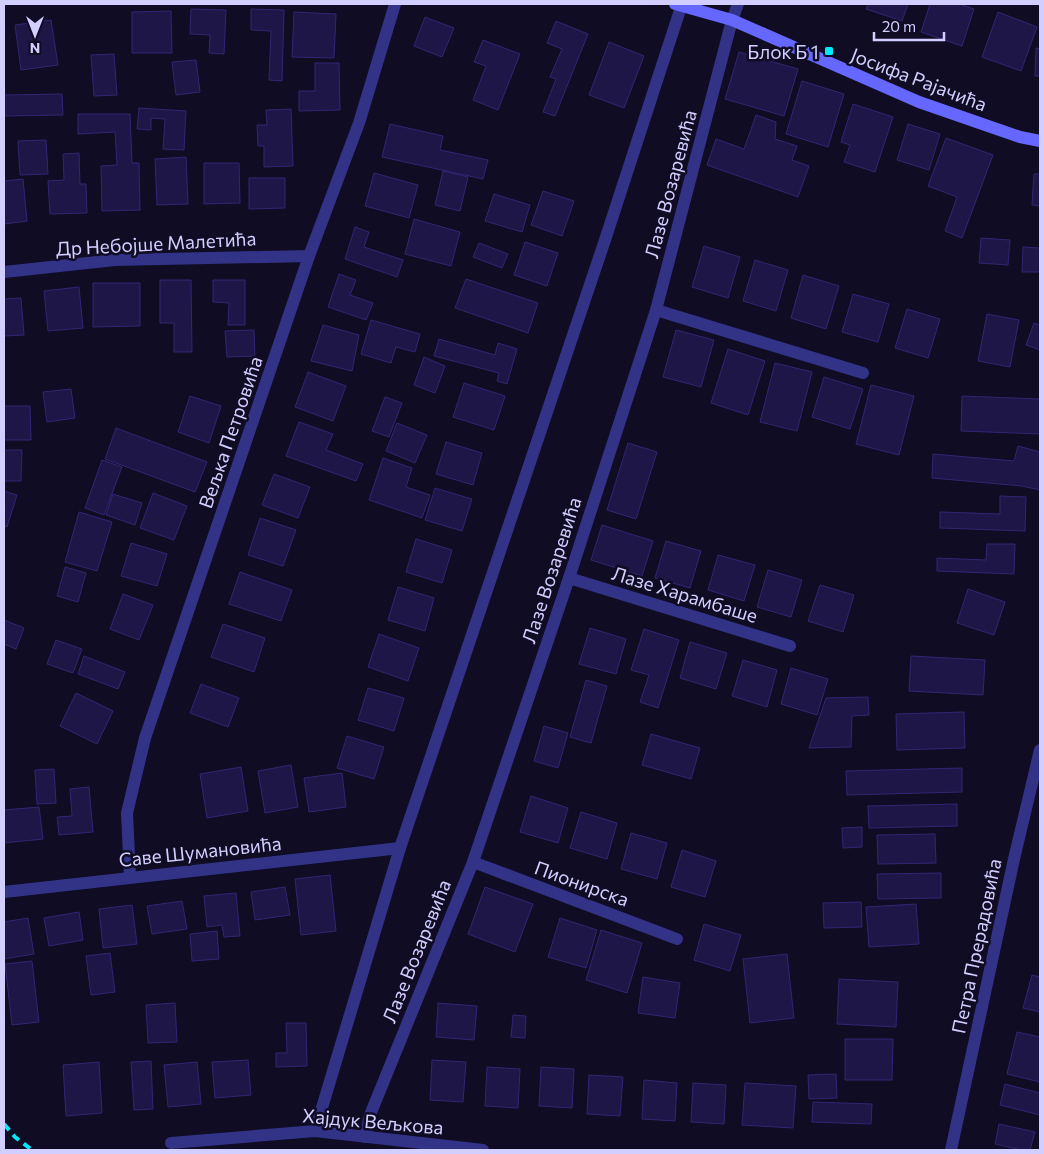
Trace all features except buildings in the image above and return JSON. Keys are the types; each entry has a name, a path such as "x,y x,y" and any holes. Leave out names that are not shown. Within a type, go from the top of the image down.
{"street":[{"name":"Вељка Петровића","path":"130,877 127,813 145,738 309,256 359,123 395,4"},
{"name":"Лазе Возаревића","path":"315,1131 400,848 605,240 680,4"},
{"name":"Јосифа Рајачића","path":"680,4 732,20 919,102 1020,137 1040,141"},
{"name":"Лазе Возаревића","path":"365,1137 370,1115 473,862 569,578 656,310 732,20 738,4"},
{"name":"Др Небојше Малетића","path":"4,272 115,260 309,256"},
{"path":"656,310 863,373"},
{"name":"Лазе Харамбаше","path":"569,578 790,646"},
{"name":"Петра Прерадовића","path":"951,1150 1014,859 1040,750"},
{"name":"Саве Шумановића","path":"4,892 400,848"},
{"name":"Пионирска","path":"473,862 677,939"},
{"name":"Хајдук Вељкова","path":"170,1143 315,1131 484,1150"}],"railway":[{"path":"4,1124 15,1137 32,1150"}],"place":[{"name":"Блок Б 1","path":"829,51"}]}
